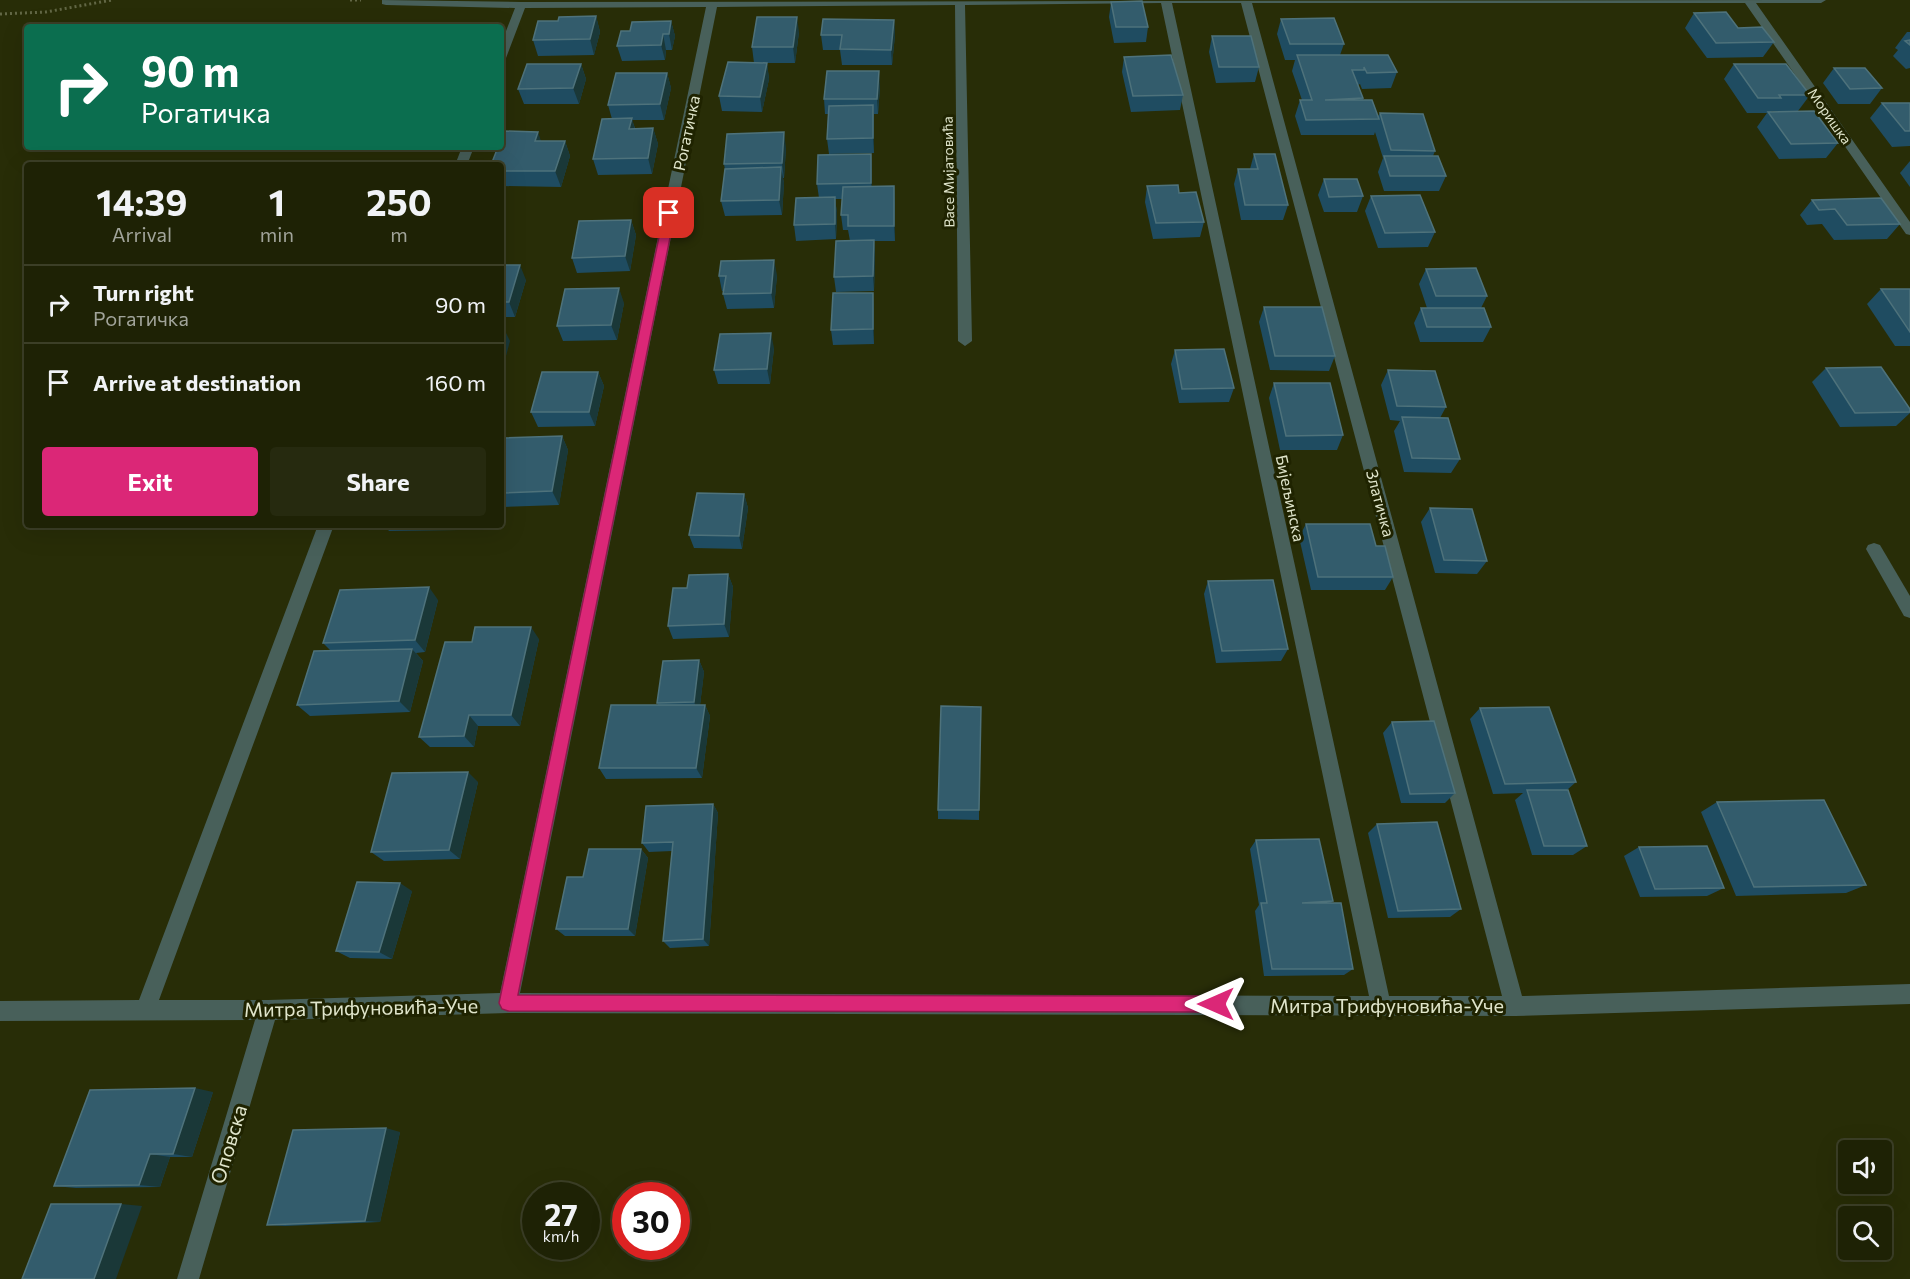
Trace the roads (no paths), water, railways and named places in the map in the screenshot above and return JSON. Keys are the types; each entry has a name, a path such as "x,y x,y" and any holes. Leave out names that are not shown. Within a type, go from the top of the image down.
{"street":[{"path":"386,2 521,5 674,2 712,4 960,3 1166,0 1821,0"},
{"name":"Бијељинска","path":"1166,0 1381,1004"},
{"name":"Златичка","path":"1246,1 1515,1006"},
{"name":"Моришка","path":"1749,1 1910,231"},
{"name":"Васе Мијатовића","path":"960,3 965,341"},
{"name":"Рогатичка","path":"508,1003 712,4"},
{"path":"504,50 521,5"},
{"path":"145,1011 325,528"},
{"path":"1874,549 1910,611"},
{"name":"Митра Трифуновића-Уче","path":"0,1011 268,1010 508,1003 1515,1006 1910,994"},
{"name":"Оповска","path":"188,1279 268,1010"}]}
